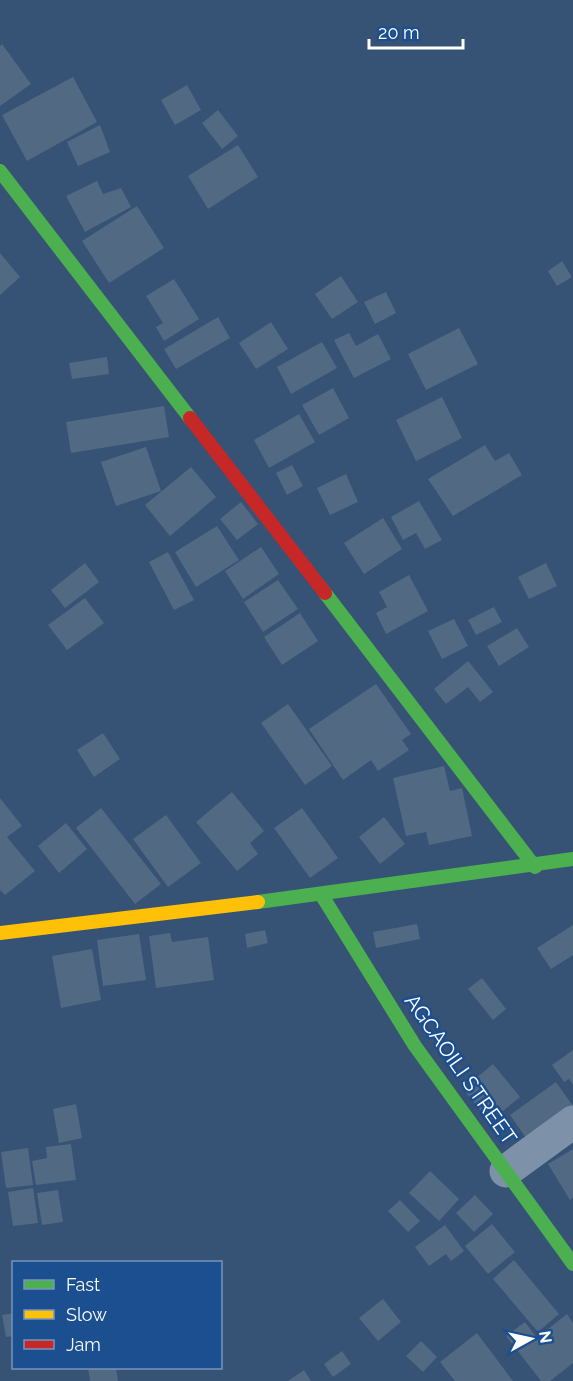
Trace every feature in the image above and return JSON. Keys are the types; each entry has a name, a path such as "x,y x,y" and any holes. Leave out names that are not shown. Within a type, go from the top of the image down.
{"street":[{"path":"0,171 535,867"},
{"path":"0,933 535,867 573,860"},
{"name":"AGCAOILI STREET","path":"321,894 415,1046 573,1264"},
{"path":"506,1171 573,1122"}],"building":[{"path":"2,44 31,84 0,106 0,46"},
{"path":"73,77 97,122 27,161 2,115"},
{"path":"187,85 201,110 175,125 161,100"},
{"path":"218,110 238,136 222,149 202,123"},
{"path":"100,125 110,152 78,166 67,142"},
{"path":"238,145 258,177 208,209 188,176"},
{"path":"97,181 103,194 121,188 131,207 85,232 66,196"},
{"path":"137,206 164,248 109,283 82,241"},
{"path":"0,253 20,277 0,295"},
{"path":"562,261 572,277 557,286 548,271"},
{"path":"341,276 358,302 332,319 315,294"},
{"path":"174,279 199,319 164,341 156,327 163,323 146,296"},
{"path":"386,292 396,313 375,324 364,302"},
{"path":"218,317 230,338 176,369 164,349"},
{"path":"271,322 288,349 256,369 239,343"},
{"path":"459,328 478,364 426,390 408,354"},
{"path":"349,333 356,346 378,334 391,359 354,378 334,340"},
{"path":"322,342 337,368 291,394 277,367"},
{"path":"107,357 109,374 72,379 69,363"},
{"path":"333,388 349,418 319,435 302,405"},
{"path":"442,397 462,438 416,461 396,420"},
{"path":"164,406 169,437 71,453 66,422"},
{"path":"299,414 315,442 269,468 254,440"},
{"path":"485,445 495,461 509,453 522,475 453,516 428,479"},
{"path":"146,447 161,491 116,506 101,462"},
{"path":"292,465 303,486 287,495 276,473"},
{"path":"191,467 216,497 170,536 145,505"},
{"path":"346,474 358,502 330,515 317,488"},
{"path":"419,501 442,540 425,549 416,533 403,540 391,517"},
{"path":"241,502 258,524 237,540 220,519"},
{"path":"383,518 402,549 364,574 344,543"},
{"path":"217,526 239,560 196,587 175,552"},
{"path":"261,547 279,574 243,599 225,571"},
{"path":"168,552 194,600 174,610 149,562"},
{"path":"85,563 99,582 65,608 51,590"},
{"path":"546,563 557,586 529,599 518,577"},
{"path":"409,575 428,611 386,634 376,613 387,607 379,592"},
{"path":"278,580 298,609 263,632 244,602"},
{"path":"85,598 104,623 67,650 48,625"},
{"path":"494,607 502,622 476,635 468,620"},
{"path":"300,613 318,641 282,665 264,637"},
{"path":"454,619 468,646 442,659 428,631"},
{"path":"517,628 529,647 499,666 487,646"},
{"path":"468,661 493,692 480,702 468,687 446,704 434,689"},
{"path":"376,684 411,734 402,740 409,750 378,771 371,760 343,780 309,729"},
{"path":"288,704 332,766 305,785 261,723"},
{"path":"103,733 120,759 94,777 77,750"},
{"path":"444,766 450,791 462,788 472,836 429,845 426,832 406,836 393,778"},
{"path":"232,792 264,831 250,843 258,854 237,871 196,822"},
{"path":"0,798 22,826 7,837 35,871 5,895 0,890"},
{"path":"101,808 161,884 135,904 76,828"},
{"path":"302,808 338,858 310,878 274,828"},
{"path":"166,815 201,863 168,887 133,839"},
{"path":"384,817 405,844 380,864 359,837"},
{"path":"66,823 87,849 59,873 38,846"},
{"path":"417,924 420,939 376,948 373,932"},
{"path":"573,925 573,955 551,969 537,948"},
{"path":"265,930 268,943 247,948 245,934"},
{"path":"170,933 172,942 208,937 214,980 156,988 149,936"},
{"path":"139,934 146,980 103,986 97,940"},
{"path":"92,949 101,1000 61,1008 52,956"},
{"path":"482,978 506,1009 493,1020 468,989"},
{"path":"573,1050 573,1085 569,1079 564,1082 552,1065"},
{"path":"493,1064 520,1097 490,1122 463,1089"},
{"path":"556,1082 573,1106 531,1145 510,1115"},
{"path":"76,1104 82,1138 59,1143 53,1109"},
{"path":"71,1144 76,1180 36,1185 32,1161 47,1158 46,1147"},
{"path":"28,1148 33,1185 6,1188 1,1152"},
{"path":"573,1149 573,1198 570,1200 548,1164"},
{"path":"430,1171 459,1199 439,1221 409,1193"},
{"path":"33,1188 38,1223 13,1226 8,1192"},
{"path":"58,1190 63,1222 42,1225 37,1193"},
{"path":"475,1195 493,1214 474,1232 456,1213"},
{"path":"400,1200 420,1221 408,1232 388,1211"},
{"path":"492,1224 515,1252 488,1274 465,1246"},
{"path":"445,1225 464,1251 451,1261 446,1254 429,1266 415,1247"},
{"path":"514,1260 559,1314 538,1332 493,1279"},
{"path":"383,1299 401,1322 378,1341 359,1318"},
{"path":"12,1313 12,1336 6,1337 2,1315"},
{"path":"567,1314 573,1323 573,1363 550,1381 541,1381 506,1336 525,1322 537,1338"},
{"path":"477,1333 513,1381 455,1381 440,1362"},
{"path":"421,1341 437,1357 423,1372 406,1356"},
{"path":"342,1351 351,1364 333,1377 324,1364"},
{"path":"88,1369 116,1369 118,1381 90,1381"},
{"path":"304,1370 311,1381 288,1381"}],"traffic: fast":[{"path":"0,171 190,418"},
{"path":"325,593 535,867"},
{"path":"258,902 573,859"},
{"path":"321,894 415,1046 573,1264"}],"traffic: slow":[{"path":"0,933 258,902"}],"traffic: jam":[{"path":"190,418 325,593"}]}
